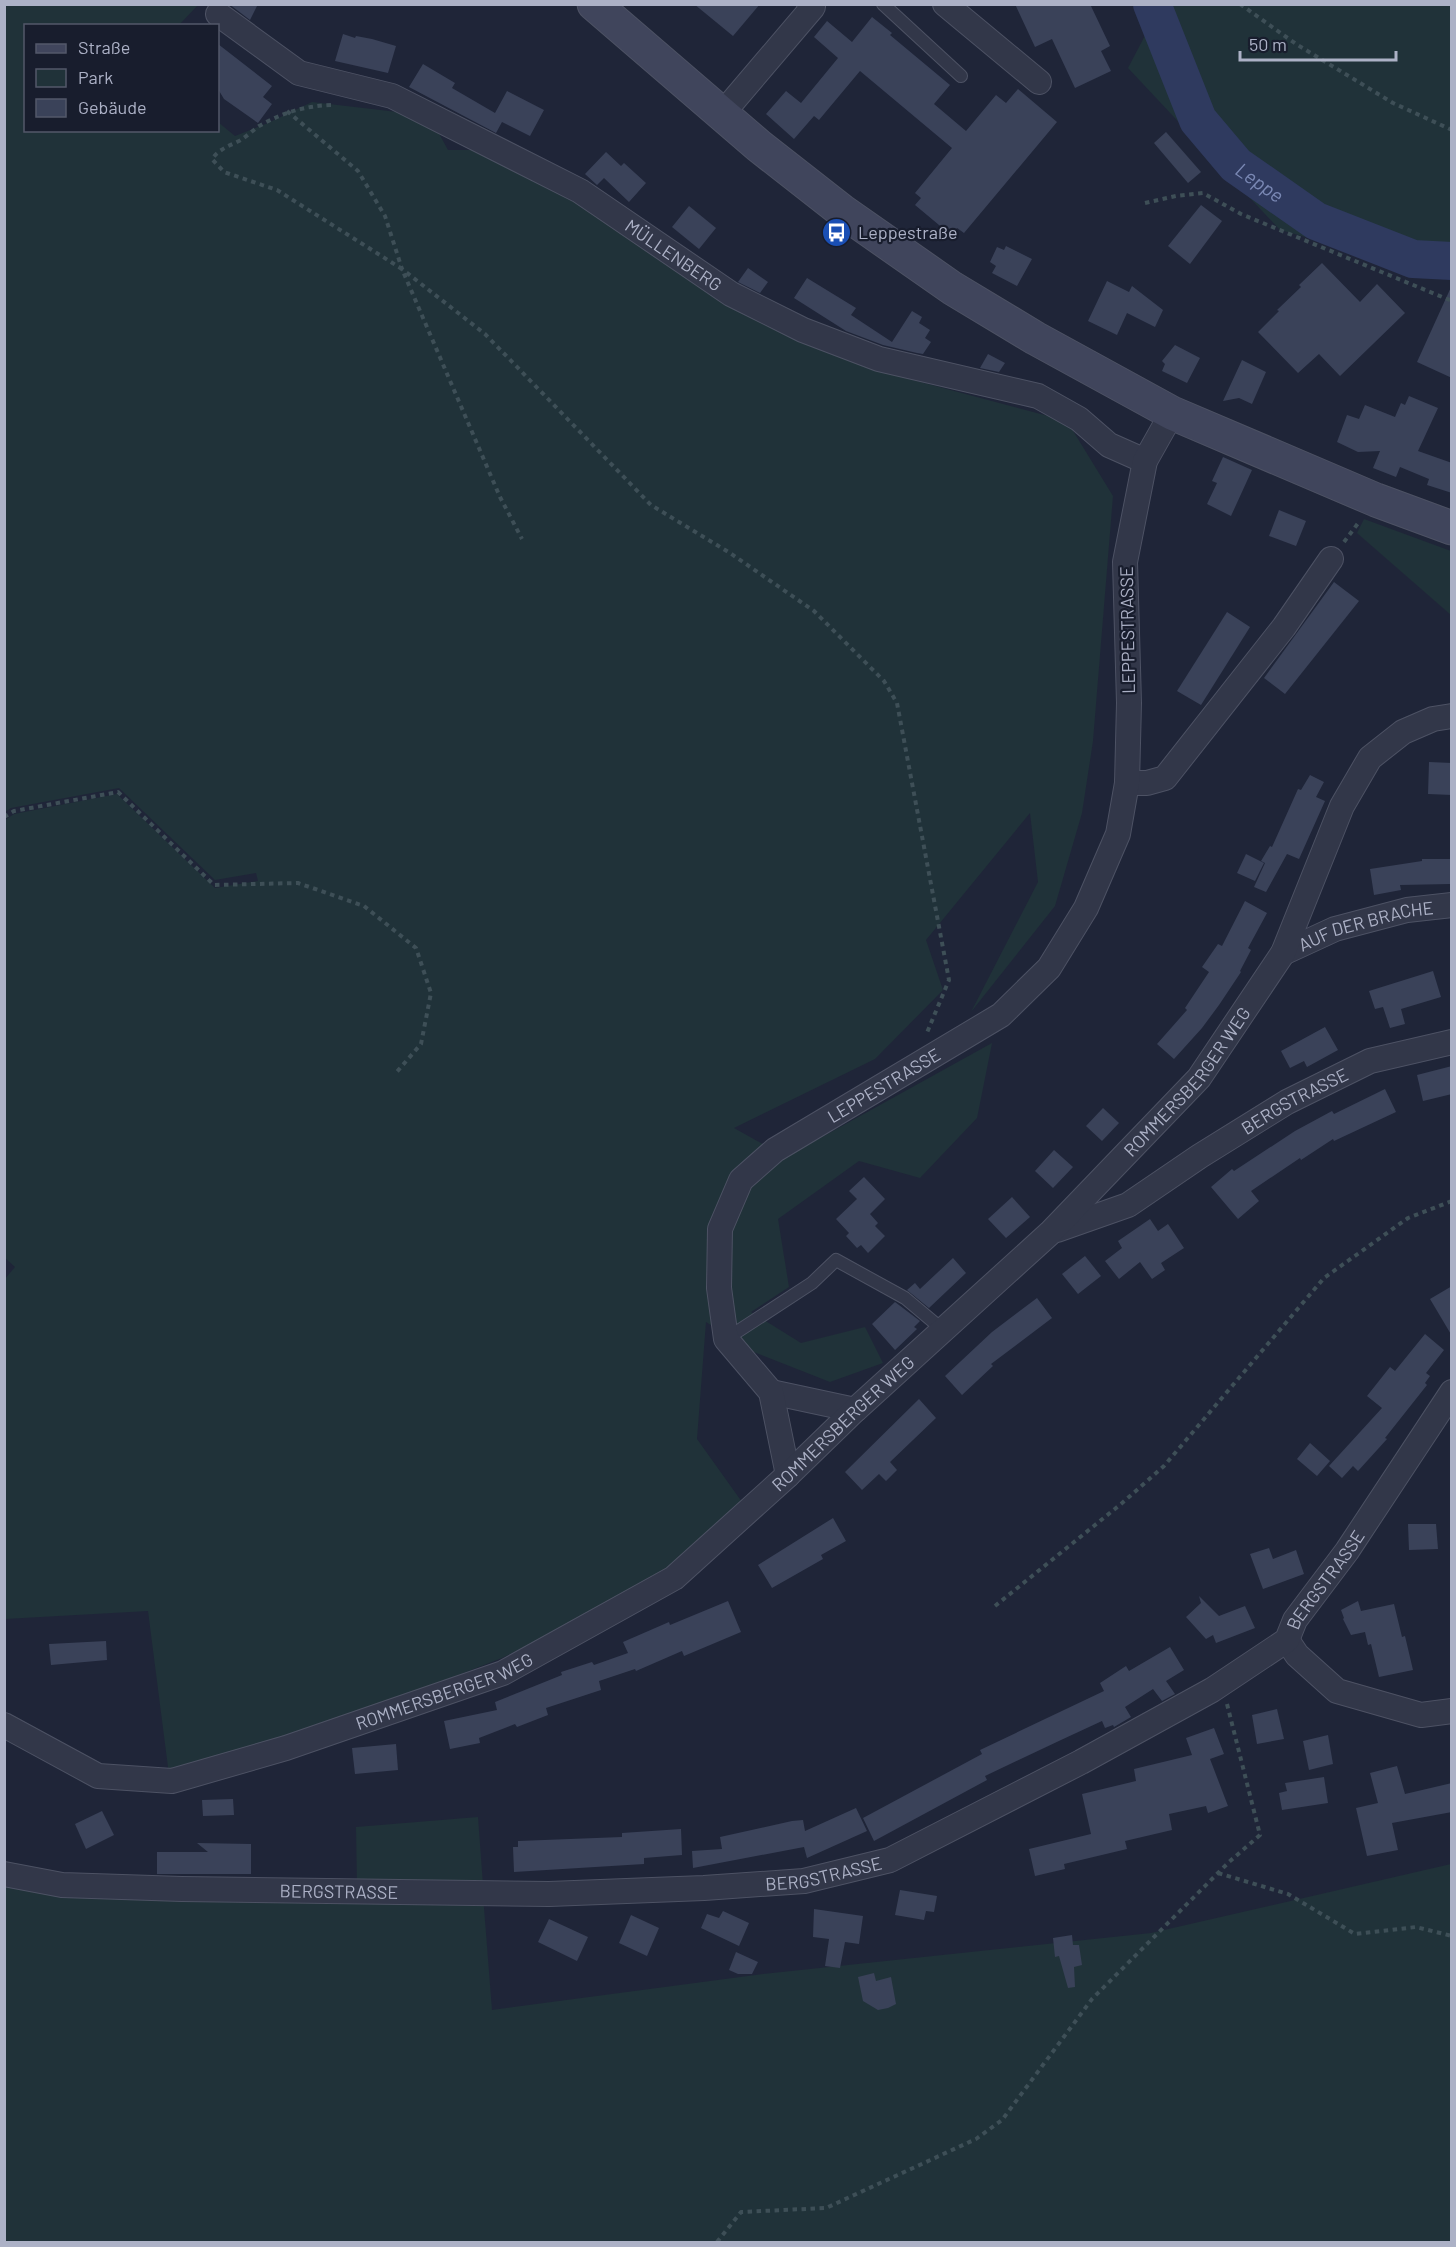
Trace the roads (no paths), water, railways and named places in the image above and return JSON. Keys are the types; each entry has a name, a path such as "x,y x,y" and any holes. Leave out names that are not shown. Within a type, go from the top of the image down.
{"main road":[{"path":"594,4 759,146 842,211 952,288 1035,338 1172,413 1376,500 1452,528"}],"street":[{"path":"945,4 1040,82"},
{"path":"722,114 813,6"},
{"name":"MÜLLENBERG","path":"218,14 298,73 392,96 580,191 730,294 803,330 879,359 1038,396 1079,419 1109,445 1145,461"},
{"name":"LEPPESTRASSE","path":"726,1339 719,1288 720,1229 741,1180 775,1149 1001,1016 1049,968 1086,908 1119,834 1127,783 1129,703 1125,562 1145,461 1172,413"},
{"path":"1127,783 1147,783 1165,778 1284,627 1331,559"},
{"name":"ROMMERSBERGER WEG","path":"4,1725 98,1776 172,1781 286,1748 503,1672 674,1578 1050,1233 1199,1078 1283,953 1342,806 1370,758 1403,732 1433,719 1452,716"},
{"name":"AUF DER BRACHE","path":"1283,953 1335,929 1407,910 1452,905"},
{"name":"BERGSTRASSE","path":"1050,1233 1128,1205 1200,1156 1287,1102 1359,1066 1370,1061 1452,1042"},
{"path":"726,1339 771,1392 788,1475"},
{"path":"771,1392 855,1410"},
{"name":"BERGSTRASSE","path":"4,1874 62,1885 549,1894 704,1888 804,1881 891,1860 1081,1762 1218,1686 1287,1640 1295,1620 1347,1551 1452,1392"},
{"path":"1287,1640 1297,1655 1336,1691 1421,1715 1452,1711"}],"lane":[{"path":"883,4 962,76"},
{"path":"726,1339 812,1283 836,1260 905,1298 943,1330"}],"waterway":[{"name":"Leppe","path":"1152,4 1198,120 1236,165 1316,221 1413,259 1452,261"}],"place":[{"name":"Leppestraße","path":"837,232"}]}
